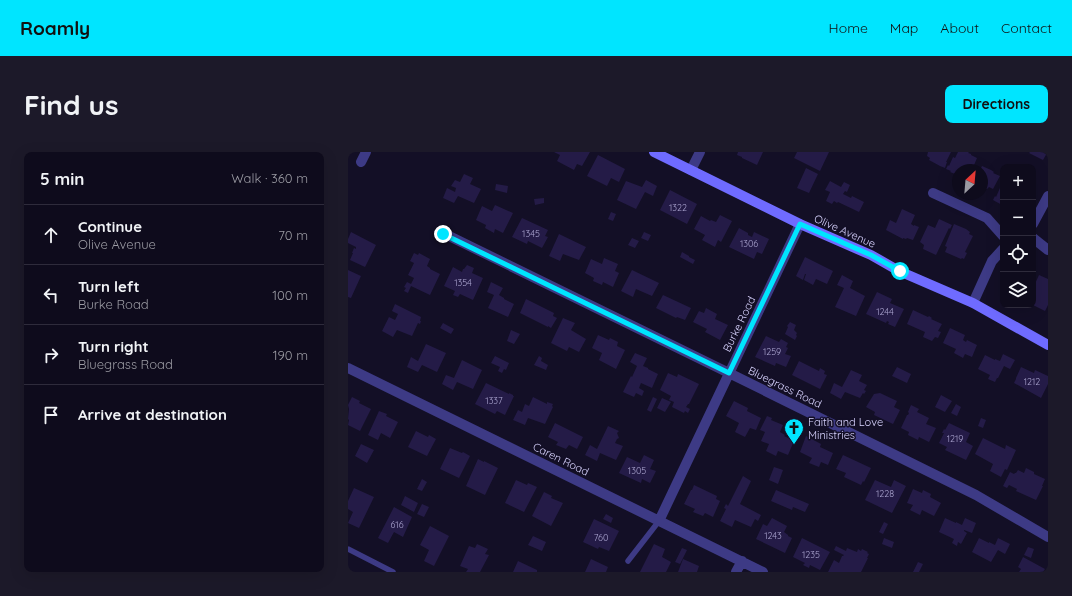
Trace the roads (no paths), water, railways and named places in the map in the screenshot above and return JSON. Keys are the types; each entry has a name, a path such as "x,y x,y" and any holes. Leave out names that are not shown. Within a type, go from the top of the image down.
{"main road":[{"name":"Olive Avenue","path":"654,152 800,224 871,255 900,271 973,303 1048,345"}],"street":[{"path":"361,162 366,152"},
{"path":"691,170 700,152"},
{"path":"933,193 987,218 1000,233"},
{"path":"1036,218 1048,196"},
{"name":"Burke Road","path":"658,521 800,224"},
{"name":"Bluegrass Road","path":"443,234 976,495 1048,537"},
{"path":"1036,240 1048,250"},
{"path":"973,303 992,262 1000,253"},
{"name":"Caren Road","path":"348,368 763,572"},
{"path":"736,572 742,561"}],"lane":[{"path":"628,561 658,521"},
{"path":"348,549 394,572"}],"place":[{"name":"Faith and Love Ministries","path":"794,445"}]}
